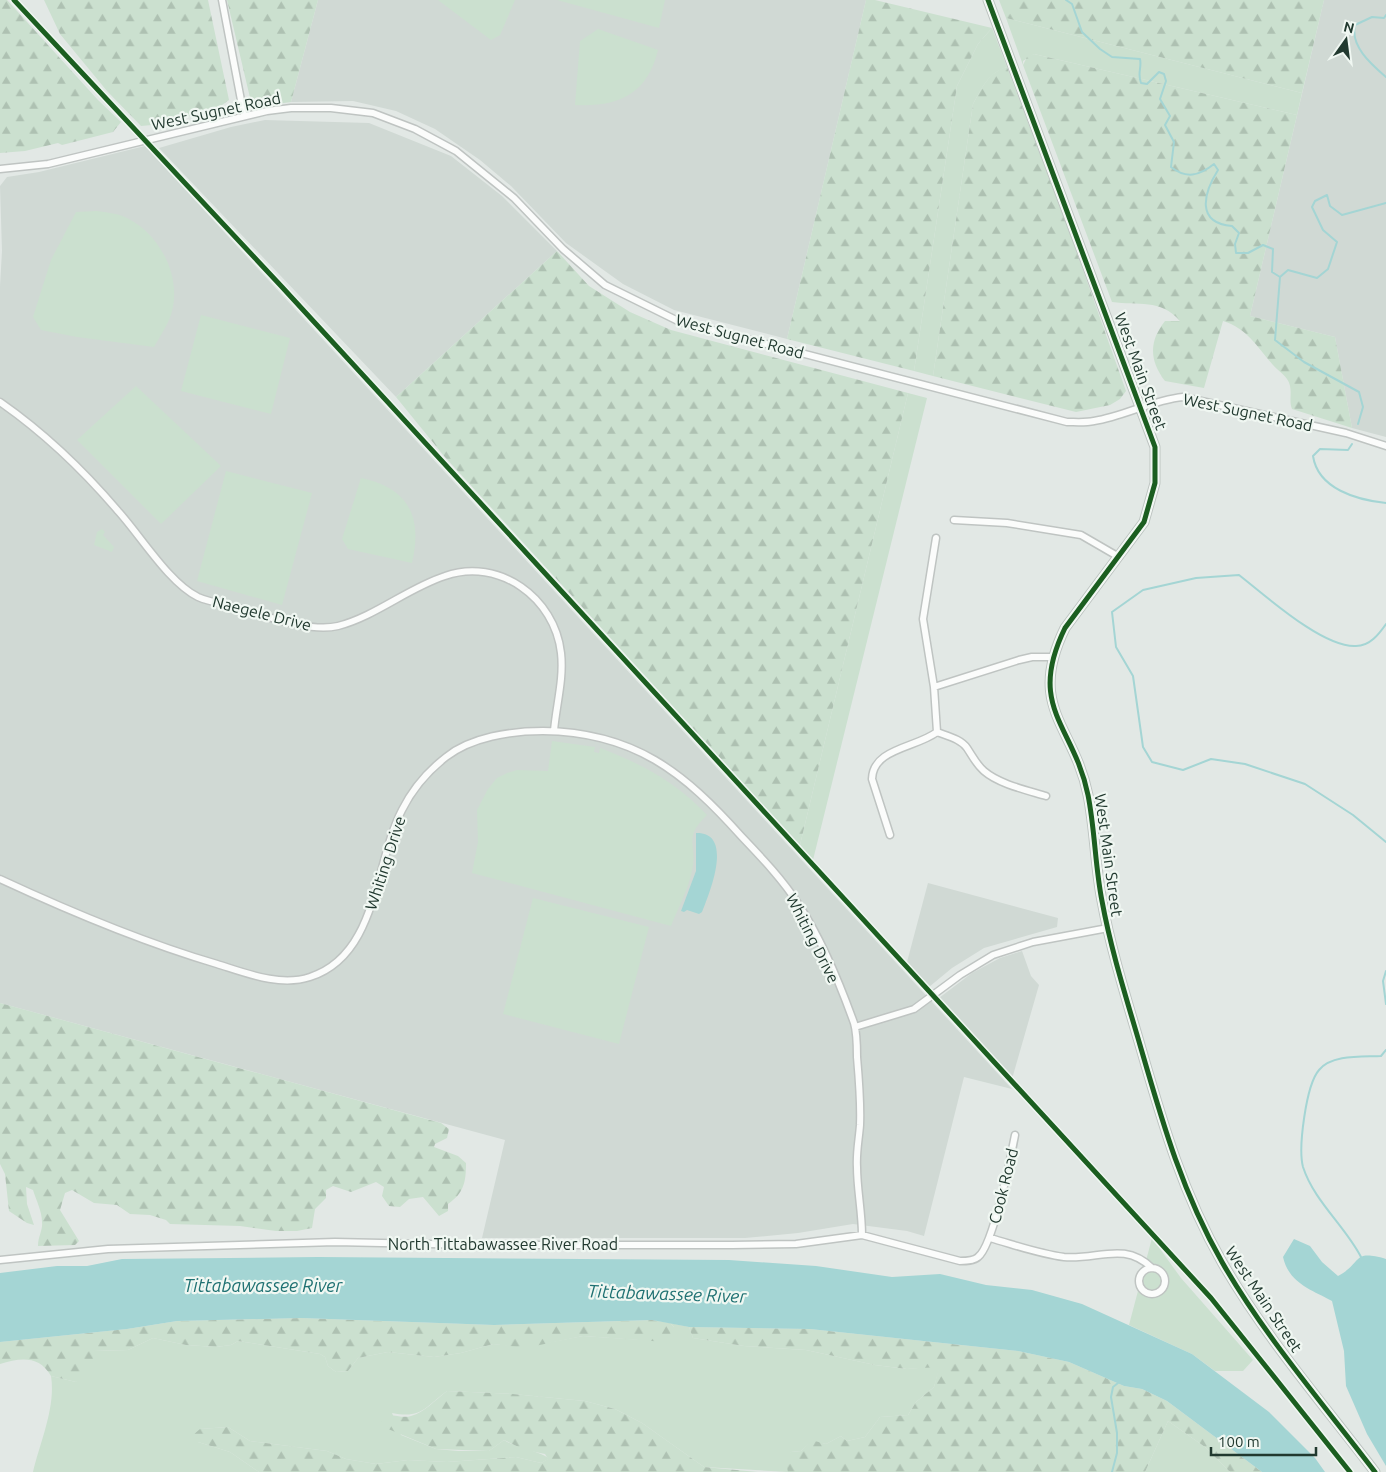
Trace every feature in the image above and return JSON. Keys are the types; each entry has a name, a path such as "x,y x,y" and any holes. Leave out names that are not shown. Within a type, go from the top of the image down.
{"street":[{"path":"222,0 244,116"},
{"name":"West Main Street","path":"988,0 1155,447 1155,484 1144,522 1065,628 1053,657 1050,686 1052,704 1086,783 1101,900 1113,954 1168,1143 1200,1221 1223,1264 1251,1307 1375,1472"},
{"name":"West Sugnet Road","path":"0,169 48,164 244,116 291,108 331,108 373,113 415,128 456,151 506,192 563,249 605,285 678,321 1067,422 1092,422 1120,415 1164,399 1184,396 1346,433 1386,446"},
{"name":"Naegele Drive","path":"0,402 49,442 93,483 179,584 199,597 317,628 337,626 356,619 426,583 447,575 470,572 489,574 505,578 524,587 543,605 558,639 561,670 554,731"},
{"path":"954,520 1007,523 1081,536 1119,557"},
{"path":"936,538 923,618 934,687 937,732"},
{"path":"934,687 1032,656 1053,657"},
{"name":"Whiting Drive","path":"0,879 115,930 172,951 271,979 289,981 307,978 332,967 346,954 359,937 392,834 402,810 426,776 450,754 483,739 518,732 554,731 595,737 636,750 676,772 714,805 773,871 800,907 821,946 855,1027 860,1088 856,1166 862,1235"},
{"path":"937,732 955,738 966,747 975,762 985,772 1014,786 1046,796"},
{"path":"890,835 872,779 877,761 884,756 929,738 937,732"},
{"path":"855,1027 914,1009 960,975 993,955 1033,942 1108,928"},
{"name":"Cook Road","path":"990,1238 1015,1135"},
{"name":"North Tittabawassee River Road","path":"0,1260 108,1249 335,1242 475,1245 732,1245 796,1244 862,1235 960,1261 978,1258 990,1238"},
{"path":"990,1238 1046,1254 1067,1257 1125,1253 1142,1259 1152,1268 1161,1272 1165,1282 1160,1291 1150,1294 1140,1287 1139,1279 1144,1271 1152,1268"}],"shaded area":[{"path":"318,0 866,0 787,339 674,310 623,284 566,243 511,186 480,160 435,129 396,111 353,101 291,102"},
{"path":"1324,0 1386,0 1386,437 1352,428 1335,337 1250,316"},
{"path":"265,120 369,123 451,156 502,196 557,251 396,397 159,148 231,127"},
{"path":"145,146 1012,1089 964,1077 924,1236 907,1231 853,1224 798,1233 745,1238 482,1238 505,1140 0,1003 0,286 2,251 0,186 7,177 39,172"},
{"path":"928,883 1058,918 1057,927 984,948 952,968 929,987 907,962"},
{"path":"1022,951 1031,976 1039,985 1012,1079 939,998 972,973 1000,958"}],"green space":[{"path":"0,0 7,0 98,100 121,122 113,132 62,145 58,143 25,151 0,153"},
{"path":"44,0 208,0 229,100 215,110 141,126 107,91 60,34"},
{"path":"227,0 318,0 291,102 262,106 251,102"},
{"path":"438,0 515,0 500,35 491,40"},
{"path":"557,0 665,0 659,28"},
{"path":"866,0 875,0 992,28 978,44 957,86 914,371 787,339"},
{"path":"999,0 1324,0 1302,93 1006,18"},
{"path":"1006,18 1302,93 1297,115 1034,54 1023,61 1023,65"},
{"path":"992,28 1007,67 990,77 973,104 933,376 914,371 957,86 978,44"},
{"path":"598,29 658,50 646,78 638,88 628,95 605,104 575,105 580,41"},
{"path":"1034,54 1297,115 1250,316 1335,337 1352,428 1292,409 1290,387 1286,377 1246,334 1232,324 1223,321 1204,388 1165,381 1156,366 1153,351 1154,343 1165,321 1180,321 1165,309 1157,306 1112,302 1023,65 1027,57"},
{"path":"1007,67 1072,239 1126,391 1120,399 1110,405 1076,412 933,376 973,104 990,77 1000,69"},
{"path":"97,211 120,215 134,222 157,244 166,258 174,289 173,305 169,320 154,347 77,337 41,330 33,317 51,260 76,212"},
{"path":"557,251 589,286 630,312 671,330 908,393 800,845 444,456 396,397"},
{"path":"201,315 290,338 271,414 181,391"},
{"path":"136,386 221,466 161,524 77,440"},
{"path":"908,393 927,398 813,860 800,845"},
{"path":"226,471 312,493 282,605 197,581"},
{"path":"361,478 390,489 401,497 408,507 413,518 415,531 412,563 348,549 342,539"},
{"path":"102,529 105,532 103,535 114,547 112,552 94,545 97,532"},
{"path":"552,741 595,747 594,752 599,753 600,748 630,761 671,784 707,815 699,823 693,836 692,871 671,926 472,873 478,842 477,810 488,789 497,778 517,770 548,771"},
{"path":"533,898 649,927 619,1044 503,1014"},
{"path":"0,1003 441,1123 449,1129 447,1138 435,1144 434,1147 458,1156 466,1163 461,1191 448,1204 448,1211 439,1216 423,1197 409,1199 400,1207 389,1206 382,1196 384,1187 376,1182 351,1192 333,1186 326,1190 326,1198 315,1209 312,1228 297,1231 276,1231 240,1226 170,1224 166,1220 150,1215 130,1214 117,1205 94,1203 72,1190 65,1193 60,1210 79,1241 75,1245 38,1246 42,1218 33,1190 26,1187 27,1204 34,1225 27,1223 9,1211 5,1174 0,1164"},
{"path":"1152,1238 1181,1278 1253,1360 1243,1371 1215,1371 1192,1354 1129,1325"},
{"path":"301,1318 494,1325 652,1320 670,1323 674,1327 666,1342 583,1336 525,1348 493,1344 461,1353 434,1357 388,1352 358,1358 348,1371 336,1372 328,1366 325,1357 320,1354 238,1341 231,1345 216,1347 186,1345 153,1338 128,1350 94,1351 92,1372 76,1382 51,1376 41,1364 35,1361 15,1360 0,1364 0,1342 127,1329 177,1321"},
{"path":"670,1323 689,1327 693,1338 744,1346 806,1350 875,1365 907,1369 940,1366 934,1387 916,1402 908,1415 880,1417 865,1437 847,1441 841,1436 826,1444 811,1441 801,1451 791,1452 788,1472 704,1467 642,1423 615,1409 585,1401 513,1394 447,1391 428,1407 417,1413 392,1413 401,1435 436,1449 458,1451 489,1451 504,1440 542,1454 549,1459 541,1463 516,1457 447,1462 408,1460 376,1464 346,1459 327,1451 250,1441 228,1427 200,1429 198,1442 230,1452 259,1472 33,1472 49,1412 52,1388 51,1376 76,1382 94,1351 128,1350 153,1338 186,1345 216,1347 231,1345 238,1341 320,1354 325,1357 328,1366 336,1372 348,1371 358,1358 388,1352 434,1357 461,1353 493,1344 525,1347 583,1336 643,1340 674,1327"},
{"path":"689,1327 810,1329 1018,1351 1069,1362 1124,1386 1142,1389 1167,1401 1262,1472 1230,1472 1205,1447 1168,1421 1145,1472 788,1472 785,1459 791,1452 801,1451 811,1440 826,1444 841,1436 847,1441 865,1437 880,1417 908,1415 916,1402 934,1387 939,1367 907,1369 875,1365 806,1350 744,1346 693,1338"},
{"path":"447,1391 513,1394 585,1401 615,1409 642,1423 704,1467 758,1472 259,1472 230,1452 198,1442 193,1435 200,1429 228,1427 250,1441 327,1451 346,1459 376,1464 408,1460 447,1462 516,1457 541,1463 548,1459 545,1454 525,1450 504,1440 489,1451 436,1449 381,1426 383,1416 408,1417 416,1414"},
{"path":"1168,1421 1205,1447 1230,1472 1145,1472"}],"water":[{"path":"696,833 708,835 714,842 717,853 710,892 702,912 699,914 687,910 681,911 696,871"},
{"path":"1294,1239 1310,1246 1322,1262 1338,1276 1362,1257 1375,1256 1386,1259 1386,1466 1367,1434 1346,1386 1344,1351 1332,1301 1308,1289 1295,1279 1286,1266 1283,1257"},
{"name":"Tittabawassee River","path":"318,1257 729,1260 816,1266 892,1277 940,1274 986,1285 1032,1290 1082,1304 1192,1354 1269,1412 1315,1458 1325,1472 1262,1472 1167,1401 1142,1389 1124,1386 1069,1362 1018,1351 810,1329 689,1327 652,1320 494,1325 301,1318 177,1321 127,1329 0,1342 0,1273 57,1266 87,1266 122,1259"}],"waterway":[{"path":"1066,0 1072,4 1082,32 1100,49 1112,57 1140,59 1139,76 1141,83 1147,84 1159,72 1164,74 1166,81 1160,99 1170,116 1165,125 1174,142 1171,167 1182,173 1192,174 1203,171 1214,164 1218,170 1206,197 1208,213 1220,224 1232,226 1239,233 1235,244 1236,253 1248,253 1263,245 1273,249 1272,272 1280,277"},
{"path":"1386,15 1384,18 1372,17 1355,25 1354,33 1363,54 1386,77"},
{"path":"1358,424 1363,407 1359,392 1304,362 1275,340 1280,277 1288,270 1317,278 1328,269 1337,242 1323,230 1312,207 1315,201 1327,195 1330,206 1342,215 1386,203"},
{"path":"1352,444 1348,450 1320,449 1313,456 1316,467 1322,477 1340,491 1351,496 1386,503"},
{"path":"1386,624 1366,644 1356,646 1343,644 1328,639 1295,619 1239,575 1196,578 1143,590 1112,612 1116,647 1133,676 1143,747 1152,762 1183,770 1211,759 1245,764 1305,784 1353,815 1386,842"},
{"path":"1386,971 1383,981 1386,1004"},
{"path":"1361,1257 1314,1191 1308,1179 1303,1167 1302,1132 1310,1089 1319,1070 1332,1061 1381,1056 1386,1050"},
{"path":"1112,1472 1117,1453 1117,1433 1111,1397 1113,1387 1118,1383"}],"cycle path":[{"path":"14,0 282,287 1211,1298 1350,1472"},
{"path":"988,0 1155,447 1155,483 1144,522 1065,628 1054,655 1050,678 1051,698 1081,771 1088,795 1100,888 1114,955 1174,1156 1208,1236 1238,1289 1256,1316 1375,1472"}]}
